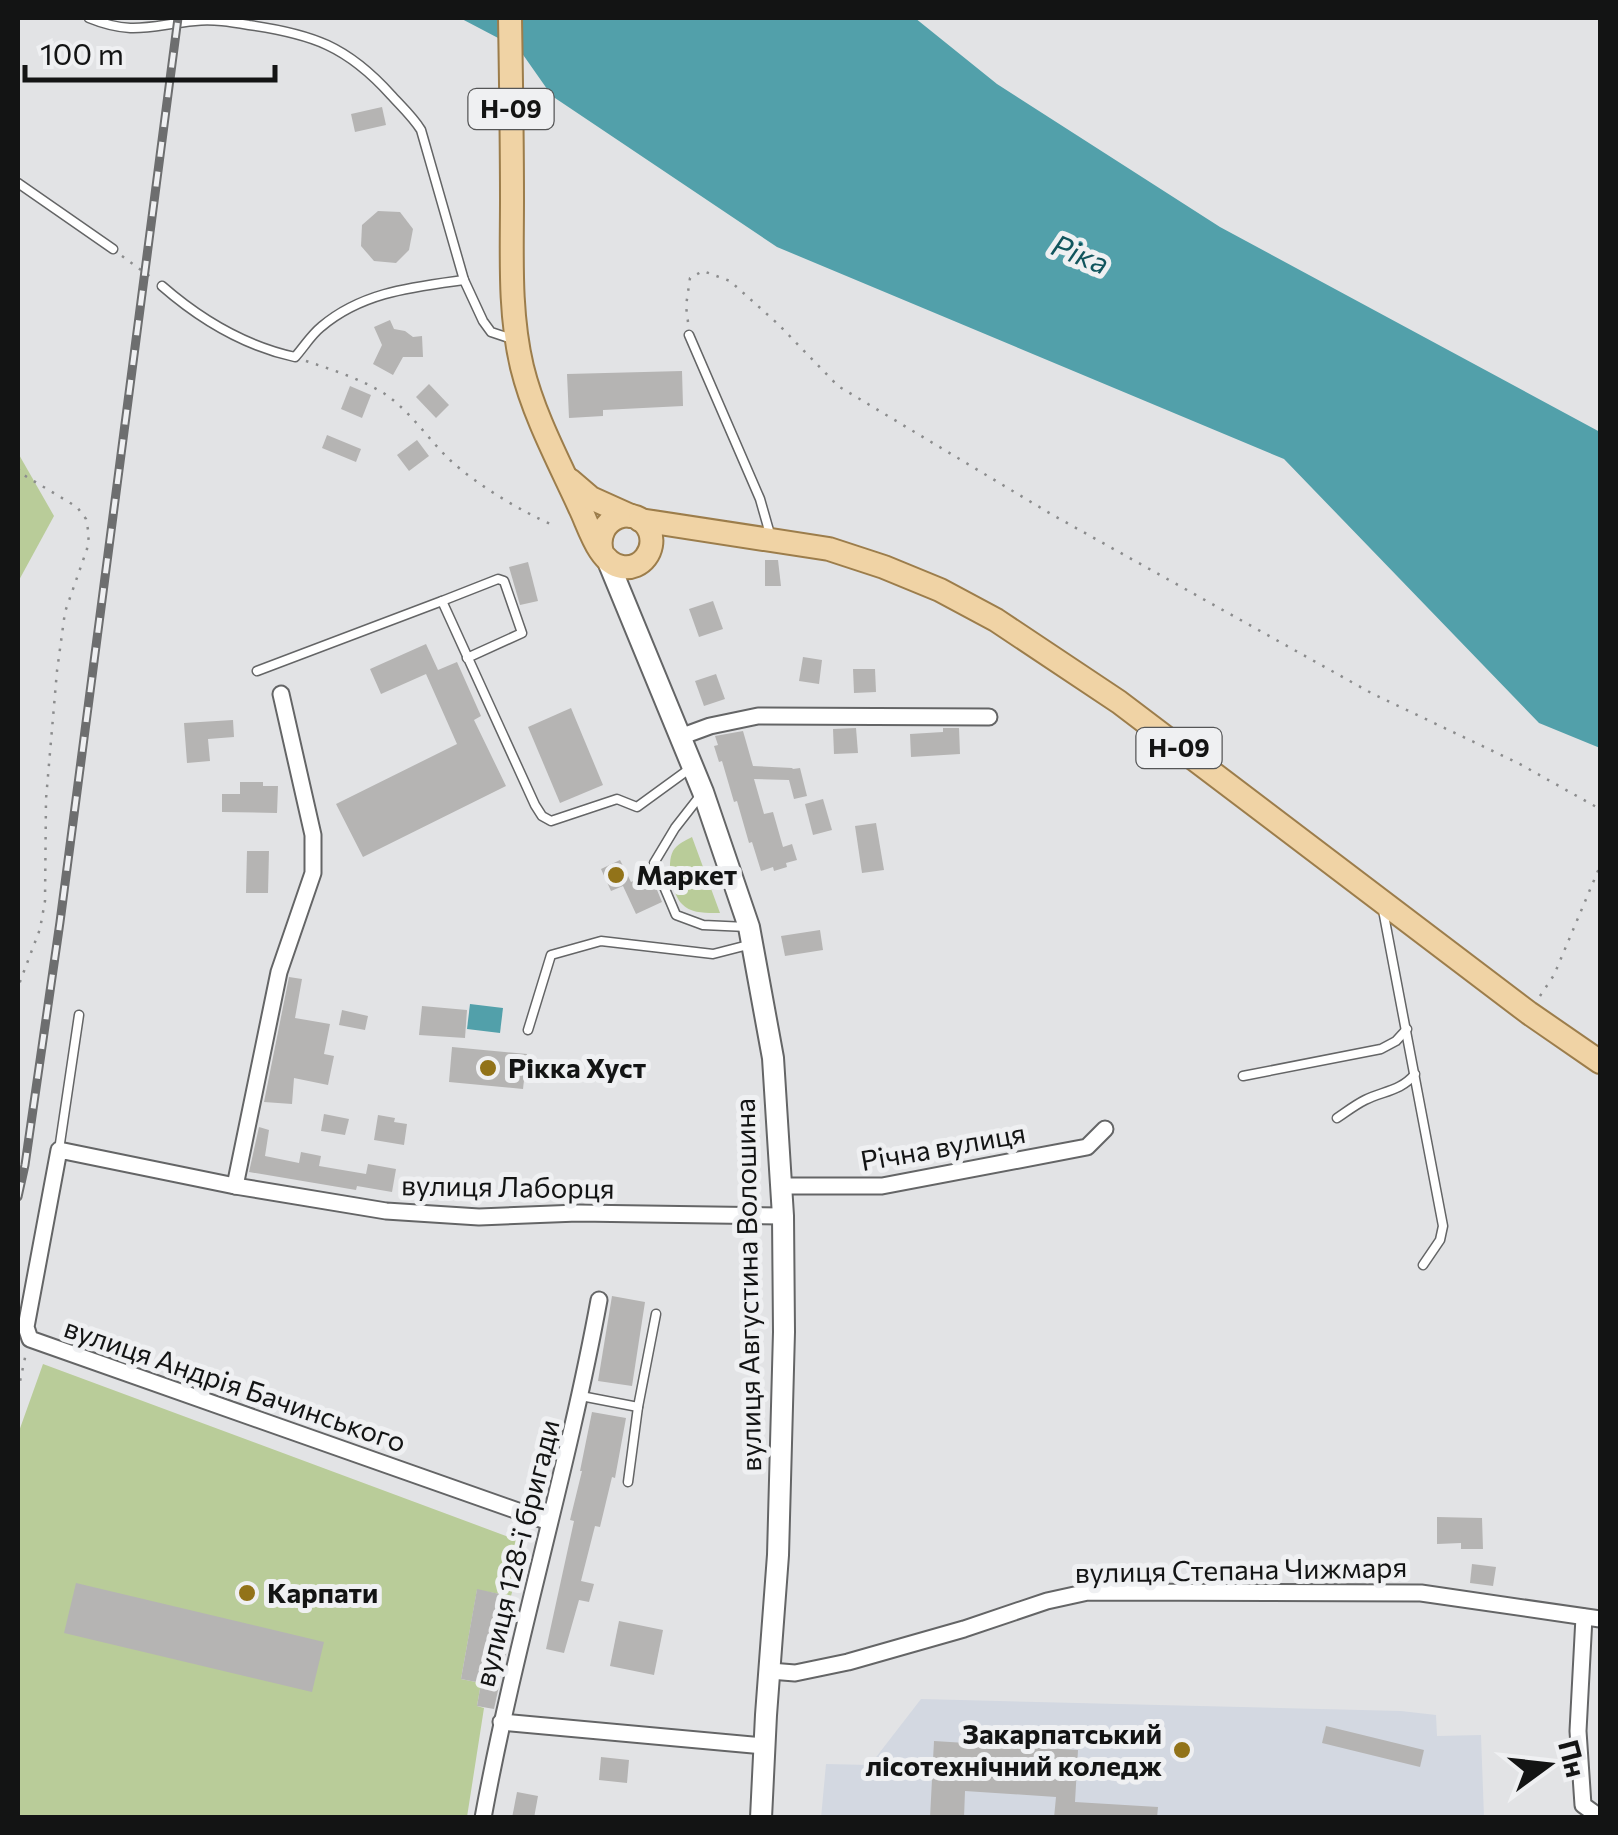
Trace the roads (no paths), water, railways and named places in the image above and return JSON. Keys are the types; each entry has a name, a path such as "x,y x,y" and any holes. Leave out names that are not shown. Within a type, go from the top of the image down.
{"main road":[{"name":"вулиця Августина Волошина","path":"510,18 511,289 516,340 528,386 564,474 605,556 703,792 750,935 773,1058 783,1216 784,1332 778,1555 761,1818"},
{"name":"Н-09","path":"564,474 592,498 636,518 829,549 940,590 996,620 1120,702 1529,1013 1600,1062"},
{"path":"621,598 652,544 651,535 636,518 608,522 600,536 605,556 621,567 640,563"},
{"name":"Н-09","path":"640,563 672,540 711,530"}],"street":[{"path":"235,1186 280,972 313,873 312,836 281,694"},
{"path":"680,737 758,716 989,718"},
{"name":"Річна вулиця","path":"781,1186 882,1186 1087,1147 1105,1129"},
{"name":"вулиця Лаборця","path":"59,1150 235,1186 386,1210 479,1217 578,1212 783,1216"},
{"name":"вулиця Андрія Бачинського","path":"59,1150 26,1327 30,1339 549,1522"},
{"name":"вулиця 128-ї бригади","path":"483,1818 500,1722 581,1396 599,1300"},
{"name":"вулиця Степана Чижмаря","path":"770,1671 795,1673 848,1662 1088,1592 1421,1593 1592,1618"},
{"path":"1592,1618 1578,1747 1583,1804 1596,1818"},
{"path":"500,1722 764,1746"}],"lane":[{"path":"89,18 112,27 138,28 222,20 286,30 342,51 415,120 464,280 483,322 501,338 516,340"},
{"path":"18,183 113,249"},
{"path":"162,286 182,304 242,340 295,357 318,330 356,304 396,290 464,280"},
{"path":"689,335 760,499 772,539"},
{"path":"258,671 498,580 504,581 522,633 467,658"},
{"path":"442,601 542,816 551,821 617,799 637,806 692,766"},
{"path":"703,792 674,828 654,863 676,915 750,935"},
{"path":"1382,901 1443,1226 1440,1240 1422,1265"},
{"path":"528,1030 551,955 601,940 713,954 750,935"},
{"path":"59,1150 79,1014"},
{"path":"1243,1076 1381,1049 1396,1041 1407,1028"},
{"path":"1337,1118 1366,1098 1395,1090 1415,1074"},
{"path":"628,1482 656,1314"},
{"path":"581,1396 638,1408"}],"water":[{"name":"Ріка","path":"460,18 915,18 997,84 1220,227 1600,432 1600,748 1539,723 1284,459 777,247 552,96 519,49"},
{"path":"470,1004 503,1008 500,1033 467,1029"}],"railway":[{"path":"18,1197 60,922 178,18"}],"place":[{"name":"Маркет","path":"616,875"},
{"name":"Рікка Хуст","path":"488,1068"},
{"name":"Карпати","path":"247,1593"},
{"name":"Закарпатський лісотехнічний коледж","path":"1182,1750"}]}
